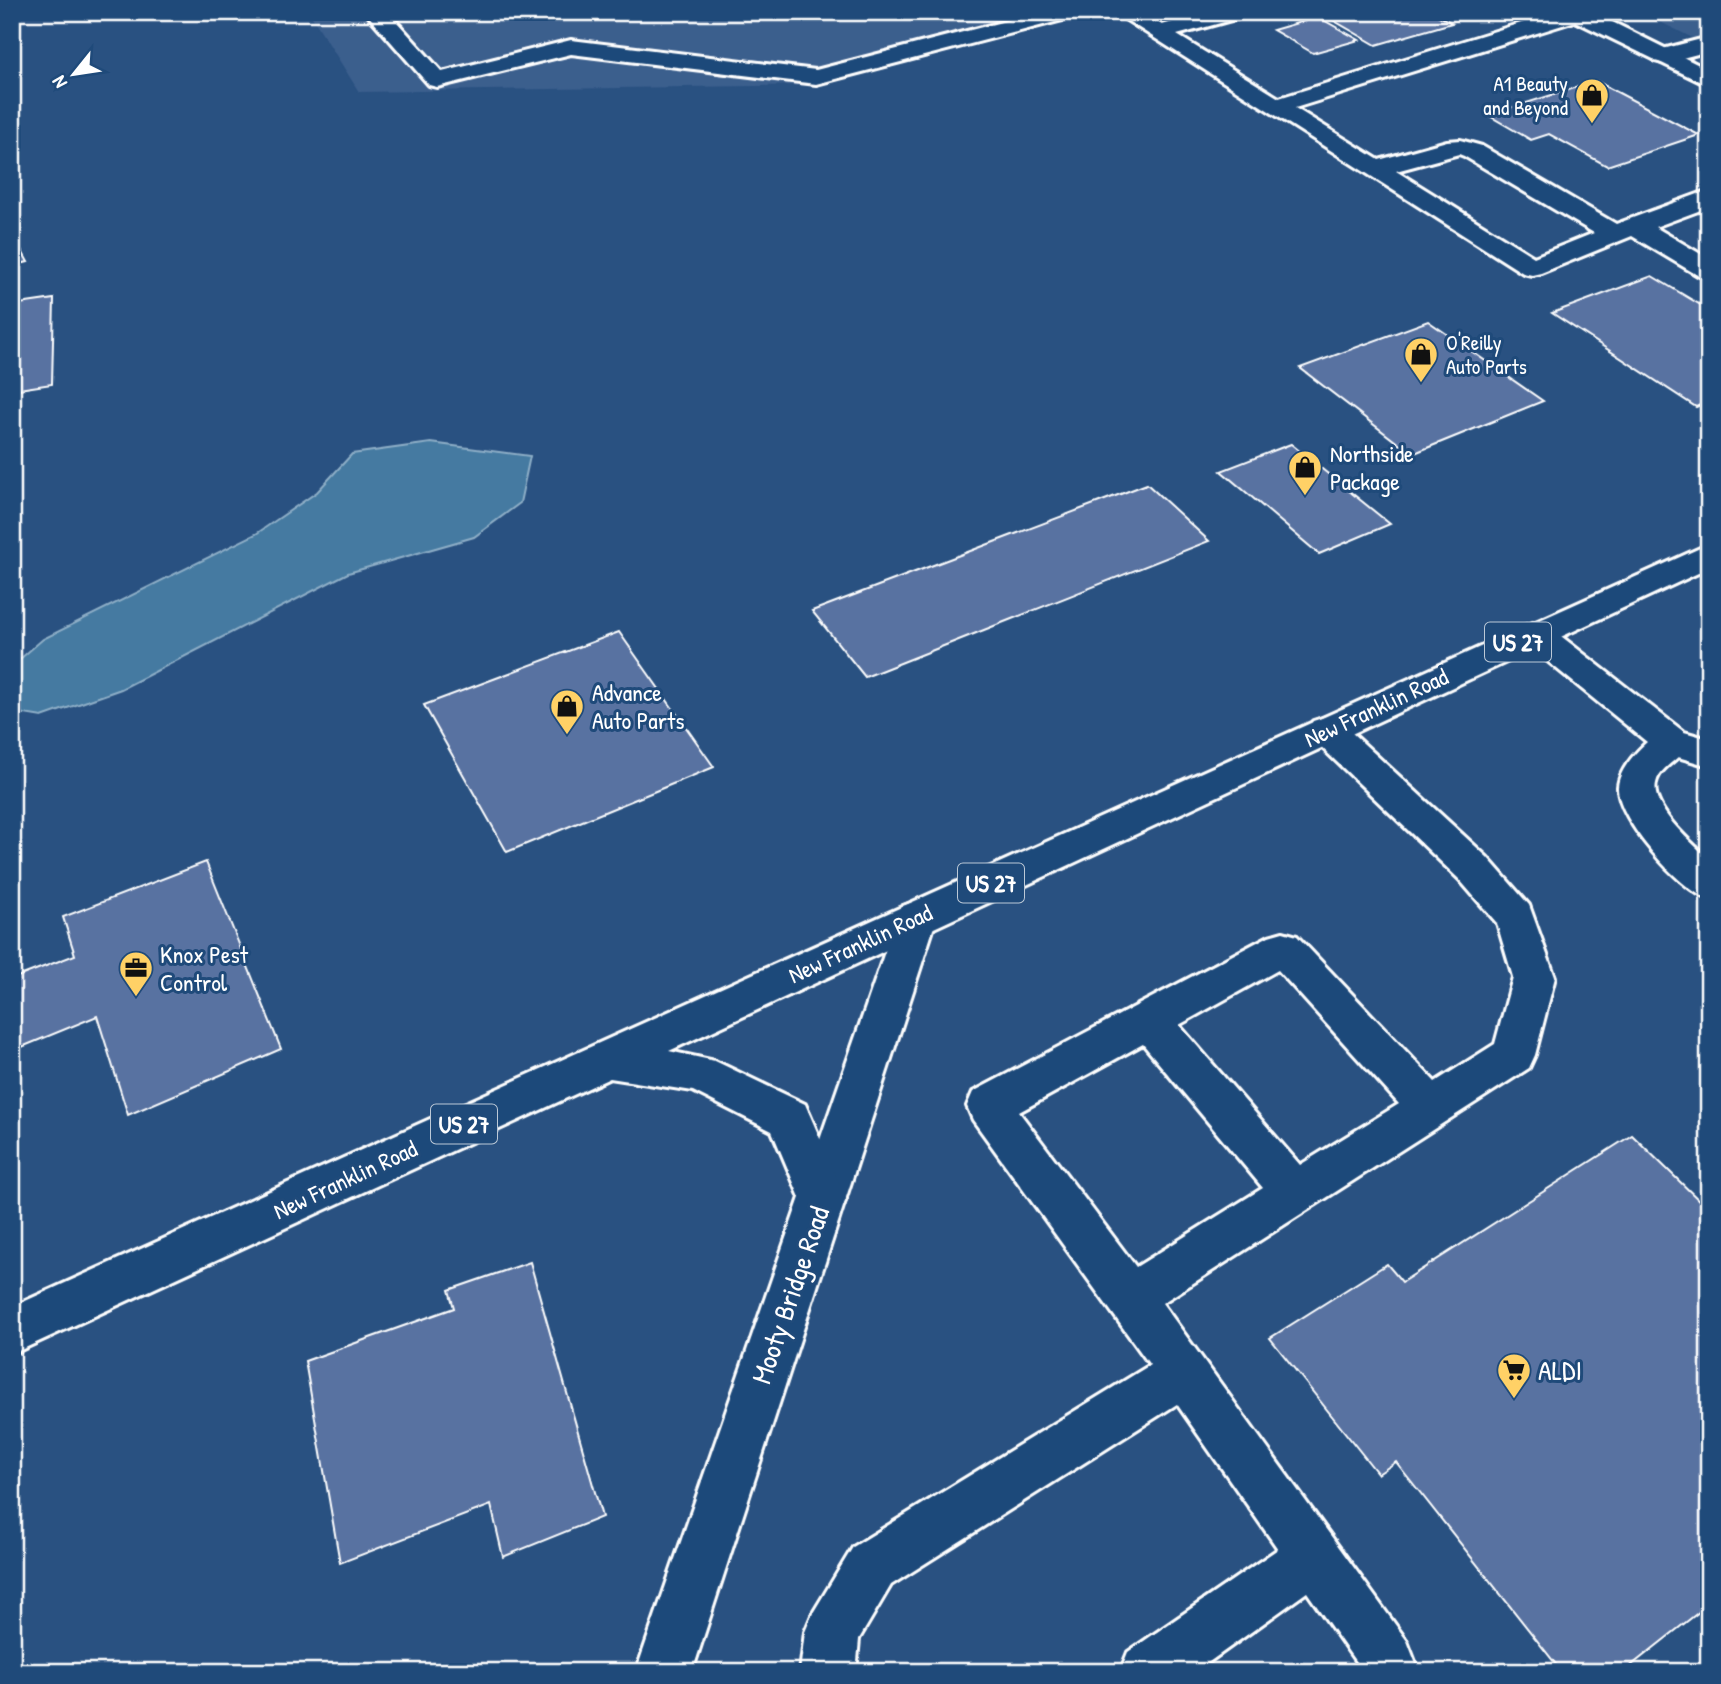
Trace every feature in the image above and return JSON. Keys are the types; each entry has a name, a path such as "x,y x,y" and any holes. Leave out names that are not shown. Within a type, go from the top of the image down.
{"main road":[{"path":"376,12 437,80 571,47 816,77 1049,14"},
{"path":"1125,12 1532,267 1709,198"},
{"path":"1159,33 1234,12"},
{"path":"1278,106 1576,13 1704,73"},
{"path":"1663,56 1709,44"},
{"path":"1377,169 1447,148 1460,147 1473,151 1624,230 1709,270"},
{"name":"New Franklin Road","path":"12,1331 1709,555"},
{"path":"1536,634 1671,741 1709,753"},
{"path":"1129,1297 1514,1055 1534,977 1515,916 1473,868 1326,730"},
{"path":"1671,741 1646,767 1637,783 1636,799 1648,819 1709,884"},
{"name":"Mooty Bridge Road","path":"664,1672 916,917"},
{"path":"1391,1672 1388,1660 1314,1555 989,1106 1283,948 1431,1108"},
{"path":"1149,1020 1295,1193"},
{"path":"607,1059 700,1074 789,1118 823,1199"},
{"path":"828,1672 832,1632 872,1566 1184,1372"},
{"path":"1148,1672 1314,1555"}],"shaded area":[{"path":"309,12 1104,12 819,85 359,92"},
{"path":"1640,12 1709,12 1709,46"},
{"path":"431,443 530,456 520,503 474,537 348,573 121,689 42,717 12,712 12,666 43,639 256,534 317,492 352,454"}],"building":[{"path":"1319,12 1432,12 1452,23 1376,45"},
{"path":"1318,17 1359,40 1313,53 1273,30"},
{"name":"A1 Beauty and Beyond","path":"1596,81 1699,135 1607,166 1549,134 1531,140 1488,115"},
{"path":"12,233 28,262 12,266"},
{"path":"1652,276 1709,310 1709,401 1696,407 1552,313"},
{"path":"54,299 52,384 12,390 12,305"},
{"name":"O'Reilly Auto Parts","path":"1428,321 1543,401 1412,454 1300,368"},
{"name":"Northside Package","path":"1291,444 1390,524 1319,554 1221,471"},
{"path":"1147,484 1209,541 865,677 812,611"},
{"name":"Advance Auto Parts","path":"619,632 714,767 507,852 424,705"},
{"name":"Knox Pest Control","path":"206,862 281,1049 128,1115 97,1016 12,1051 12,979 75,955 63,917"},
{"name":"ALDI","path":"1632,1135 1709,1210 1709,1604 1623,1672 1562,1672 1396,1462 1378,1474 1270,1338 1387,1264 1402,1282"},
{"path":"530,1262 602,1517 503,1557 491,1505 340,1563 305,1361 454,1308 449,1290"}],"place":[{"name":"A1 Beauty and Beyond","path":"1592,125"},
{"name":"O'Reilly Auto Parts","path":"1421,384"},
{"name":"Northside Package","path":"1305,497"},
{"name":"Advance Auto Parts","path":"567,736"},
{"name":"Knox Pest Control","path":"136,998"},
{"name":"ALDI","path":"1514,1400"}]}
